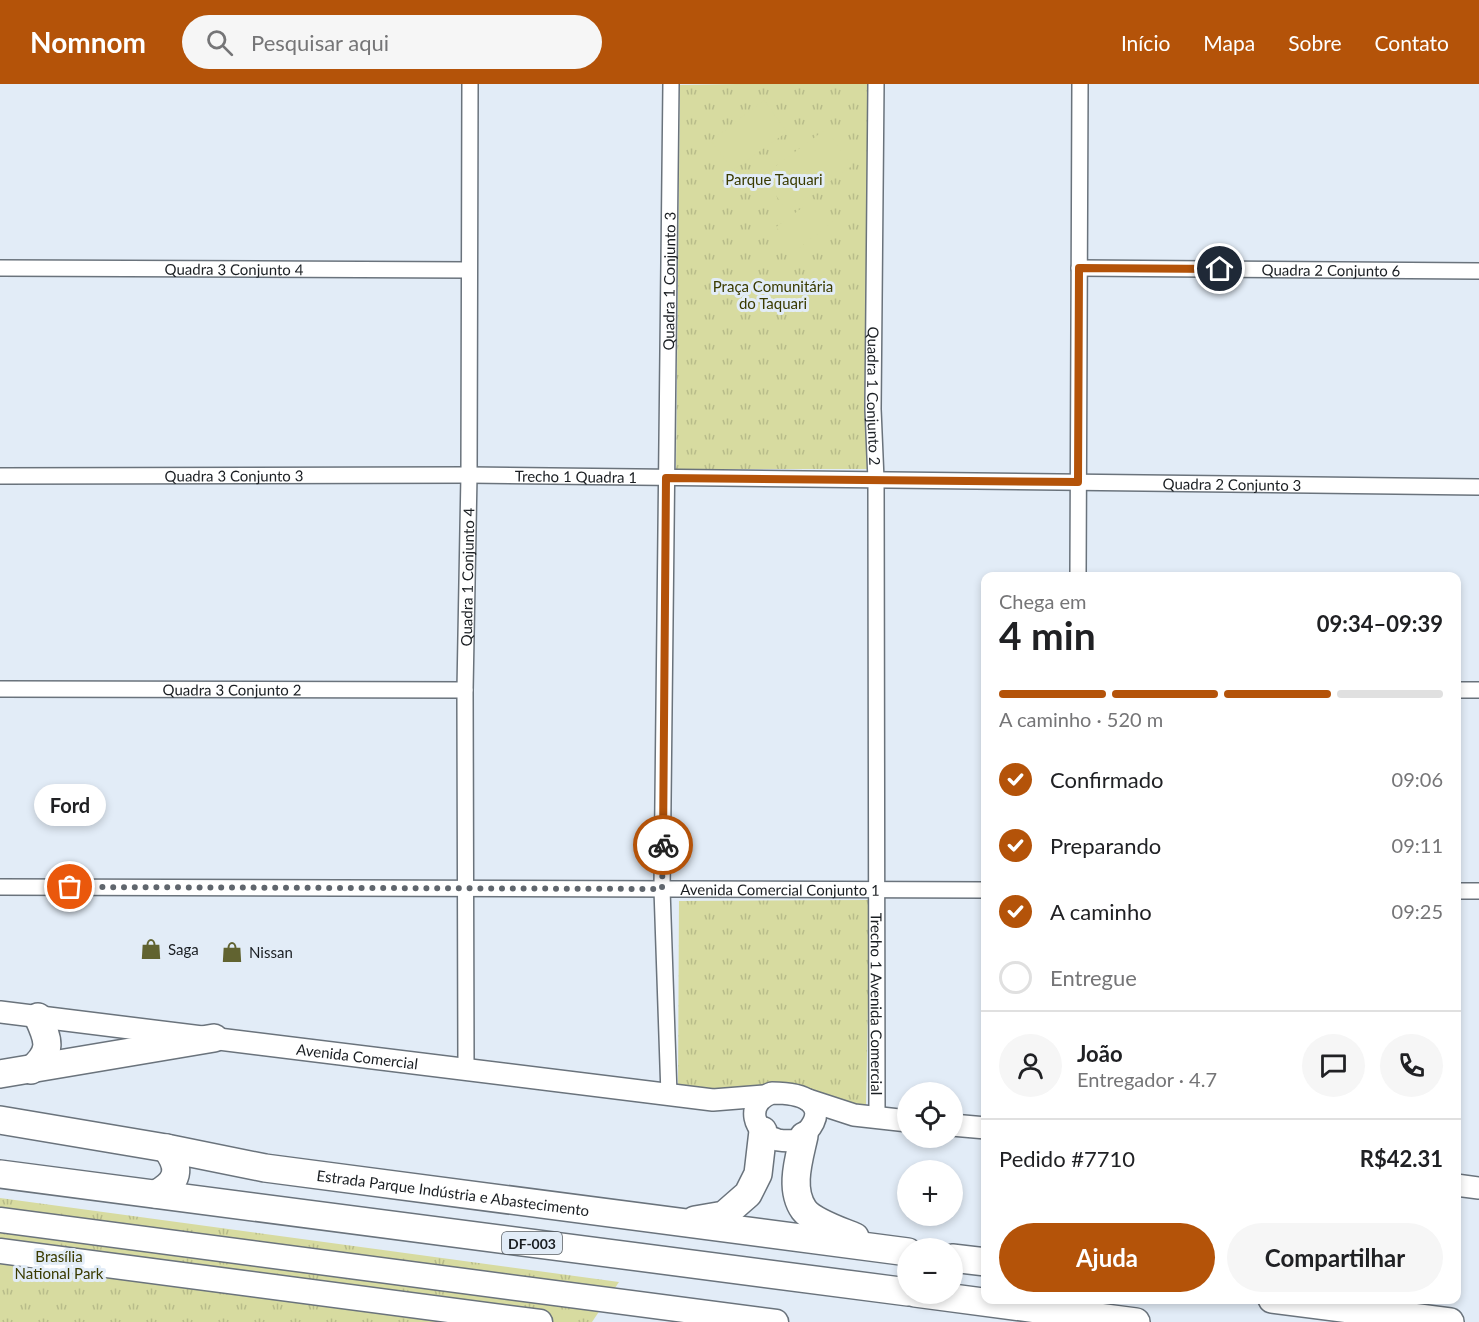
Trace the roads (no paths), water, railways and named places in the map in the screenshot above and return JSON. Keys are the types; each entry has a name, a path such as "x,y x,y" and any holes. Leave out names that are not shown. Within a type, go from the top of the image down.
{"highway":[{"path":"31,1070 41,1062 46,1052 48,1039 38,1017"},
{"path":"0,1074 214,1038"},
{"name":"Estrada Parque Indústria e Abastecimento","path":"0,1120 166,1148 266,1168 897,1251"},
{"path":"682,1222 724,1215 748,1194 758,1174 760,1128"},
{"path":"808,1132 796,1168 797,1192 805,1211 828,1226 897,1251"},
{"path":"156,1194 171,1184 176,1175 173,1157 166,1148"},
{"name":"DF-003","path":"0,1174 897,1291"},
{"path":"963,1259 981,1261"},
{"path":"963,1299 981,1302"},
{"path":"999,1304 1136,1322"},
{"path":"1311,1304 1450,1322"}],"main road":[{"path":"0,1220 776,1322"},
{"path":"0,1251 537,1322"}],"street":[{"name":"Quadra 1 Conjunto 4","path":"466,1069 465,690 469,475 470,84"},
{"name":"Quadra 1 Conjunto 3","path":"669,1095 662,889 671,84"},
{"name":"Quadra 1 Conjunto 2","path":"876,84 873,376 876,480 876,889"},
{"path":"1078,572 1080,84"},
{"name":"Quadra 3 Conjunto 4","path":"0,268 468,270"},
{"name":"Quadra 2 Conjunto 6","path":"1079,268 1479,271"},
{"name":"Trecho 1 Quadra 1","path":"469,475 1078,482"},
{"name":"Quadra 3 Conjunto 3","path":"0,476 469,475"},
{"name":"Quadra 2 Conjunto 3","path":"1078,482 1479,487"},
{"name":"Quadra 3 Conjunto 2","path":"0,689 465,690"},
{"path":"1461,690 1479,690"},
{"name":"Avenida Comercial Conjunto 1","path":"0,887 981,890"},
{"name":"Trecho 1 Avenida Comercial","path":"876,889 877,1118"},
{"path":"1461,891 1479,891"},
{"name":"Avenida Comercial","path":"0,1012 713,1100 765,1096"},
{"path":"854,1115 808,1132 797,1140 776,1140 760,1128 754,1114 759,1102 765,1096 787,1093 854,1115 897,1120"},
{"name":"Avenida Comercial","path":"713,1100 760,1128"},
{"path":"808,1100 814,1107 815,1120 808,1132"},
{"path":"963,1126 981,1128"},
{"path":"1461,1186 1479,1188"}],"place":[{"name":"Ford","path":"70,887"},
{"name":"Saga","path":"151,949"},
{"name":"Nissan","path":"232,952"}],"park label":[{"name":"Parque Taquari","path":"774,179"},
{"name":"Praça Comunitária do Taquari","path":"773,294"},
{"name":"Brasília National Park","path":"59,1264"}]}
